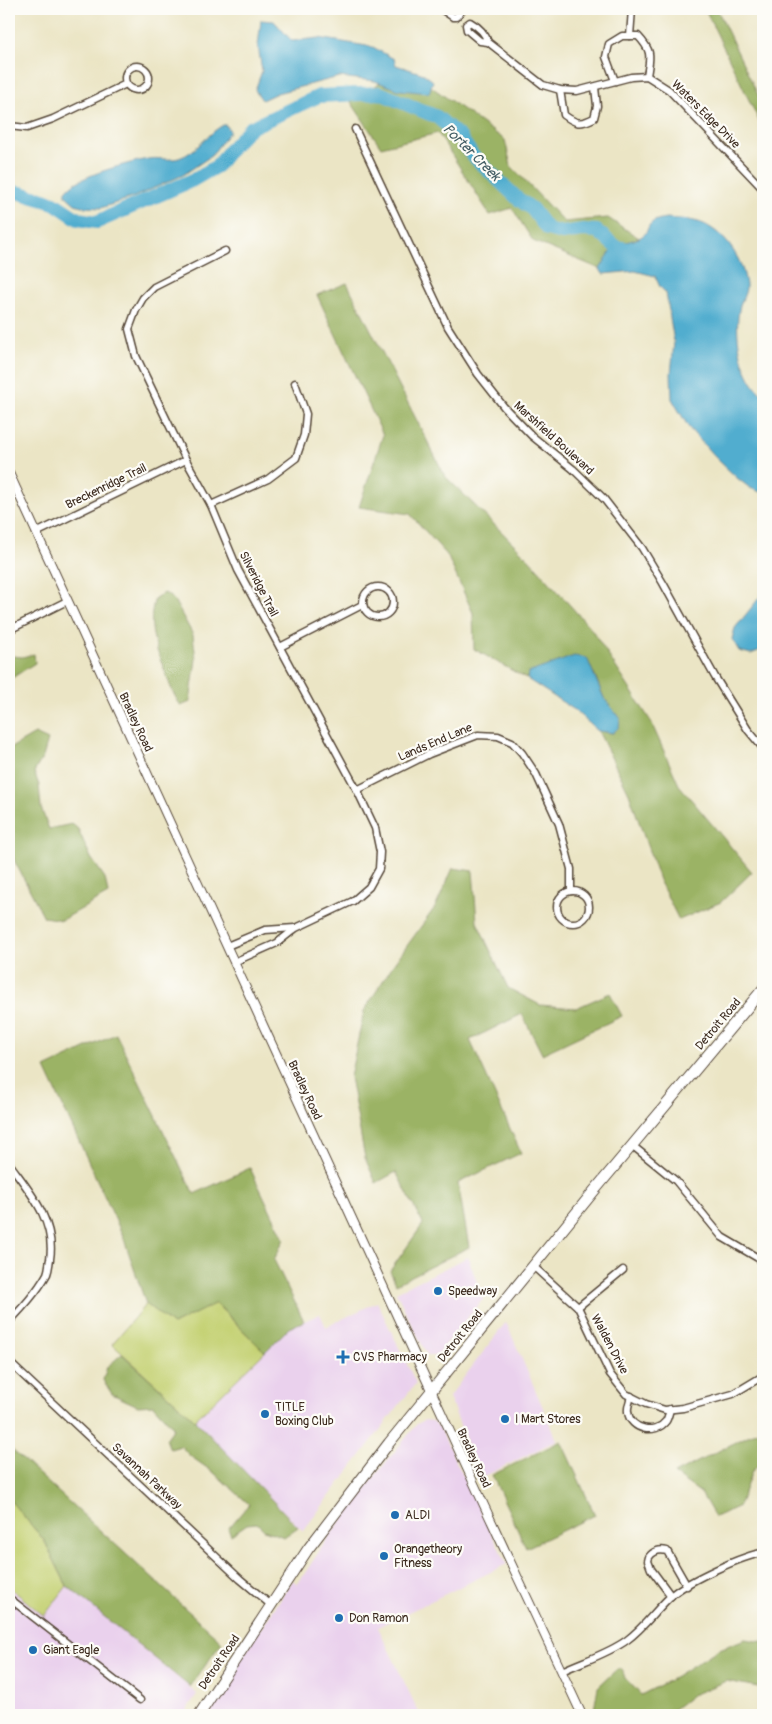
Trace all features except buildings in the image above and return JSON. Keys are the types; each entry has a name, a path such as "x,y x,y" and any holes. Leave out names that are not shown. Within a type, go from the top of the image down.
{"main road":[{"name":"Detroit Road","path":"198,1715 238,1658 308,1548 333,1515 533,1266 763,989"}],"street":[{"path":"441,9 456,17 463,9"},
{"path":"630,36 632,9"},
{"path":"488,42 543,85 560,90 577,91 615,80 647,76 650,58 648,47 638,36 622,36 609,44 606,57 615,80"},
{"name":"Waters Edge Drive","path":"647,76 669,90 763,189"},
{"path":"9,126 27,128 53,119 126,84"},
{"path":"560,90 564,115 574,123 585,123 594,118 597,106 595,87"},
{"name":"Marshfield Boulevard","path":"355,129 448,327 478,374 504,407 532,436 573,469 604,499 642,548 663,582 711,671 748,730 763,748"},
{"name":"Silveridge Trail","path":"225,251 154,287 143,298 136,310 129,330 136,356 186,460 211,505 238,570 376,828 380,852 379,869 369,887 353,901 296,928 277,943 234,962"},
{"path":"211,505 268,479 296,458 304,435 306,414 294,383"},
{"name":"Breckenridge Trail","path":"36,533 186,460"},
{"name":"Bradley Road","path":"9,473 582,1715"},
{"path":"372,588 387,590 393,598 392,608 389,613 381,618 371,616 364,610 362,605 364,594 372,588"},
{"path":"9,630 67,601"},
{"path":"280,647 362,605"},
{"name":"Lands End Lane","path":"357,790 428,754 478,735 498,736 512,742 536,774 559,824 571,869 571,891"},
{"path":"571,891 582,893 589,907 585,918 576,923 565,922 556,910 558,899 566,892 571,891"},
{"name":"Silveridge Trail","path":"227,946 265,930 296,928"},
{"path":"633,1146 676,1181 722,1237 763,1261"},
{"path":"9,1163 36,1200 47,1223 52,1248 48,1272 31,1298 9,1322"},
{"name":"Walden Drive","path":"533,1266 578,1307 610,1374 626,1394 646,1404 665,1410 683,1408 733,1394 763,1376"},
{"path":"578,1307 623,1270"},
{"name":"Savannah Parkway","path":"9,1362 240,1579 271,1605"},
{"path":"631,1396 627,1410 632,1423 649,1430 656,1428 667,1420 670,1409"},
{"path":"671,1596 649,1565 649,1557 654,1552 667,1551 687,1586"},
{"path":"562,1671 626,1641 671,1596 687,1586 744,1558 763,1553"},
{"path":"9,1598 140,1700"}],"shaded area":[{"path":"468,1257 483,1299 437,1355 427,1355 396,1292"},
{"path":"377,1302 416,1383 303,1531 195,1420 289,1328 320,1314 326,1327"},
{"path":"506,1322 557,1440 481,1478 449,1397"},
{"path":"425,1420 433,1421 439,1427 507,1564 378,1627 420,1715 204,1715 293,1580 297,1585 328,1538 362,1492 417,1424"},
{"path":"67,1586 197,1694 183,1715 9,1715 9,1587 44,1616"}],"green space":[{"path":"705,9 717,9 759,97 763,99 763,129"},
{"path":"404,67 505,140 511,166 564,222 608,218 639,238 625,243 616,249 600,269 533,241 512,208 490,215 438,133 381,147 351,102"},
{"path":"347,283 445,476 528,558 592,630 650,720 679,785 752,872 721,902 679,920 659,880 629,793 598,731 613,733 620,719 604,698 594,673 528,673 527,679 474,649 473,613 447,555 410,514 359,507 383,435 317,295"},
{"path":"165,593 174,600 193,635 196,659 190,702 181,706 172,691 153,637 152,608 155,598"},
{"path":"9,652 12,656 22,657 34,654 35,663 9,680"},
{"path":"35,734 48,740 43,757 34,772 39,785 41,808 49,829 72,824 78,829 91,858 105,878 108,894 62,920 44,917 15,862 9,844 9,749"},
{"path":"453,868 473,871 477,922 508,988 540,1005 576,1008 610,993 622,1016 542,1054 522,1014 470,1040 521,1153 458,1183 469,1247 396,1284 390,1271 423,1224 396,1172 376,1183 365,1158 350,1077 364,1011 393,965 436,906"},
{"path":"116,1034 194,1194 250,1168 284,1239 274,1260 304,1321 289,1328 265,1352 216,1303 173,1325 146,1304 123,1236 45,1068"},
{"path":"215,1303 265,1352 195,1420 112,1344 146,1304 173,1325"},
{"path":"122,1354 195,1420 298,1527 284,1537 264,1530 257,1523 247,1524 231,1535 228,1529 249,1504 213,1472 190,1456 181,1446 170,1449 166,1439 174,1428 153,1405 138,1406 112,1394 103,1380 107,1367"},
{"path":"763,1428 763,1461 752,1471 739,1506 715,1517 701,1493 674,1474"},
{"path":"561,1441 595,1515 526,1548 492,1475"},
{"path":"9,1447 222,1642 190,1687 67,1586 44,1540 9,1499"},
{"path":"9,1499 44,1540 67,1586 44,1616 9,1587"},
{"path":"745,1639 763,1642 763,1688 726,1681 692,1695 666,1715 597,1715 594,1710 598,1687 617,1669 622,1669 625,1678 641,1695 670,1680 717,1650"}],"water":[{"path":"261,20 274,21 292,41 319,38 373,47 394,59 396,65 424,74 433,81 429,93 399,90 375,81 339,77 277,93 262,100 255,90 262,71 258,46"},
{"path":"223,125 226,125 230,131 211,156 183,175 134,197 101,208 75,204 66,196 66,191 74,184 105,170 148,159 179,158 191,152"},
{"path":"666,218 695,221 712,229 727,242 741,266 746,288 739,310 739,344 741,356 750,378 763,395 763,493 750,488 715,457 689,428 672,399 671,374 674,342 666,293 660,287 655,276 635,271 603,274 600,269 617,246 639,238 646,232 650,224"},
{"path":"763,593 763,649 751,654 739,651 732,639 735,628"},
{"path":"574,656 587,658 604,698 620,719 619,727 613,733 598,731 573,709 527,679 528,673"}],"waterway":[{"name":"Porter Creek","path":"9,193 17,192 54,203 78,219 97,222 193,180 217,166 250,128 319,96 380,93 437,117 460,137 473,156 517,198 532,209 547,229 562,233 583,230 597,231 616,247 633,250"}],"place":[{"name":"Speedway","path":"438,1291"},
{"name":"CVS Pharmacy","path":"343,1357"},
{"name":"TITLE Boxing Club","path":"265,1414"},
{"name":"I Mart Stores","path":"505,1419"},
{"name":"ALDI","path":"395,1515"},
{"name":"Orangetheory Fitness","path":"384,1556"},
{"name":"Don Ramon","path":"339,1618"},
{"name":"Giant Eagle","path":"33,1650"}]}
